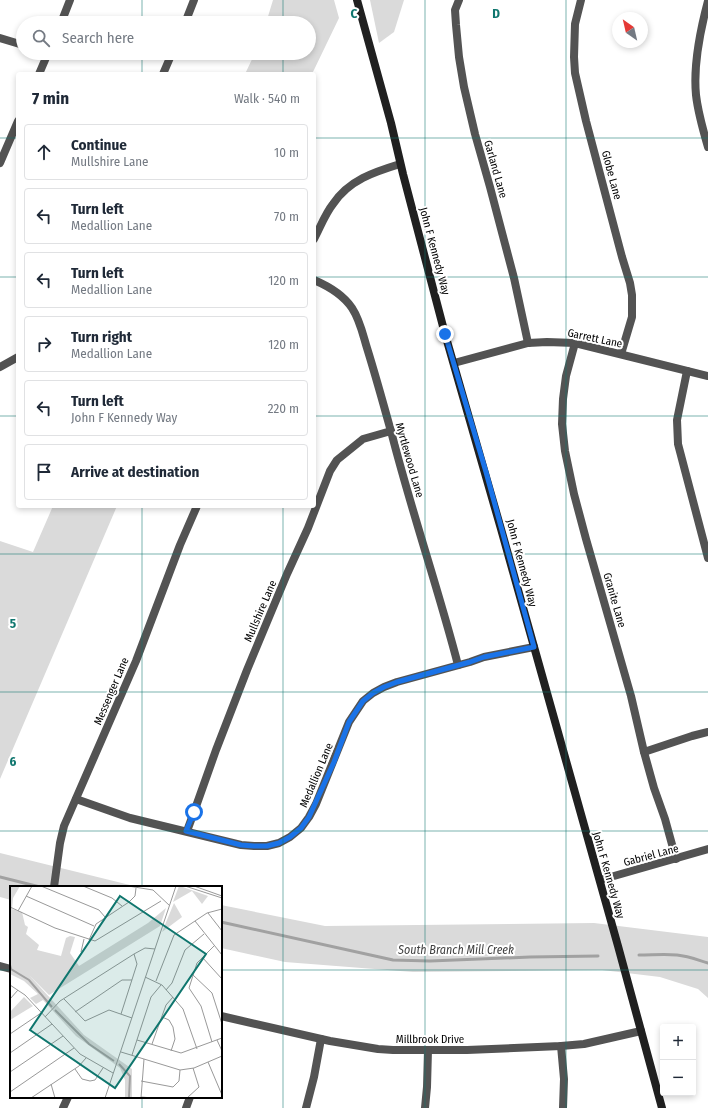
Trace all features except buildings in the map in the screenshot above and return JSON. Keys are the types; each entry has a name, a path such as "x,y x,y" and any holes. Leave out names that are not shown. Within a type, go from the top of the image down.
{"street":[{"path":"64,16 70,0"},
{"path":"188,16 194,0"},
{"name":"John F Kennedy Way","path":"357,0 391,124 400,164 445,334 600,880 662,1108"},
{"name":"Garland Lane","path":"460,0 455,10 459,57 464,87 514,278 528,344"},
{"name":"Globe Lane","path":"581,0 575,24 575,73 586,121 632,295 632,318 621,354"},
{"path":"708,1 704,34 697,52 695,81 699,111 708,147"},
{"path":"0,38 16,43"},
{"path":"40,72 45,60"},
{"path":"164,72 169,60"},
{"path":"0,163 16,126"},
{"path":"316,236 332,204 350,186 374,172 400,164"},
{"name":"Myrtlewood Lane","path":"316,281 325,285 345,300 353,309 363,333 458,665"},
{"name":"Garrett Lane","path":"454,363 528,344 554,342 575,343 708,376"},
{"name":"Granite Lane","path":"575,343 566,376 563,399 562,424 564,451 574,494 631,696 644,752 676,859"},
{"path":"0,367 16,358"},
{"path":"687,371 679,410 677,432 678,444 708,558"},
{"name":"Mullshire Lane","path":"316,507 330,471 337,460 363,439 391,431"},
{"name":"Messenger Lane","path":"54,886 64,826 136,661 180,545 196,508"},
{"name":"Mullshire Lane","path":"186,831 247,670 316,508"},
{"path":"699,525 708,523"},
{"name":"Medallion Lane","path":"76,799 130,818 241,845 267,846 279,843 290,837 301,828 309,817 334,762 349,722 363,701 373,693 384,687 426,674 497,654 534,647"},
{"path":"644,752 708,732"},
{"name":"Gabriel Lane","path":"600,880 708,850"},
{"path":"0,966 10,969"},
{"name":"Millbrook Drive","path":"222,1016 320,1039 378,1049 393,1050 467,1050 560,1046 584,1044 641,1031"},
{"path":"306,1108 314,1078 320,1039"},
{"path":"560,1046 564,1079 562,1108"},
{"path":"425,1108 428,1087 428,1050"},
{"path":"63,1108 68,1098"},
{"path":"186,1108 190,1098"}],"shaded area":[{"path":"273,0 334,0 339,18 313,72 246,72 252,60 316,60 316,16 268,16"},
{"path":"370,0 404,0 394,32 379,43"},
{"path":"52,508 116,508 0,779 0,541 33,552"},
{"path":"0,853 134,886 10,886 10,900 0,897"},
{"path":"222,905 325,926 594,923 708,937 708,998 698,989 660,977 602,970 413,972 285,962 222,948"}],"waterway":[{"name":"South Branch Mill Creek","path":"0,877 36,886"},
{"name":"South Branch Mill Creek","path":"222,922 393,960 430,961 598,956"},
{"name":"South Branch Mill Creek","path":"639,955 677,955 708,963"}],"route":[{"path":"194,812 186,831 241,845 267,846 279,843 290,837 301,828 309,817 334,762 349,722 363,701 373,693 397,682 484,657 534,647 486,472 445,334"}]}
